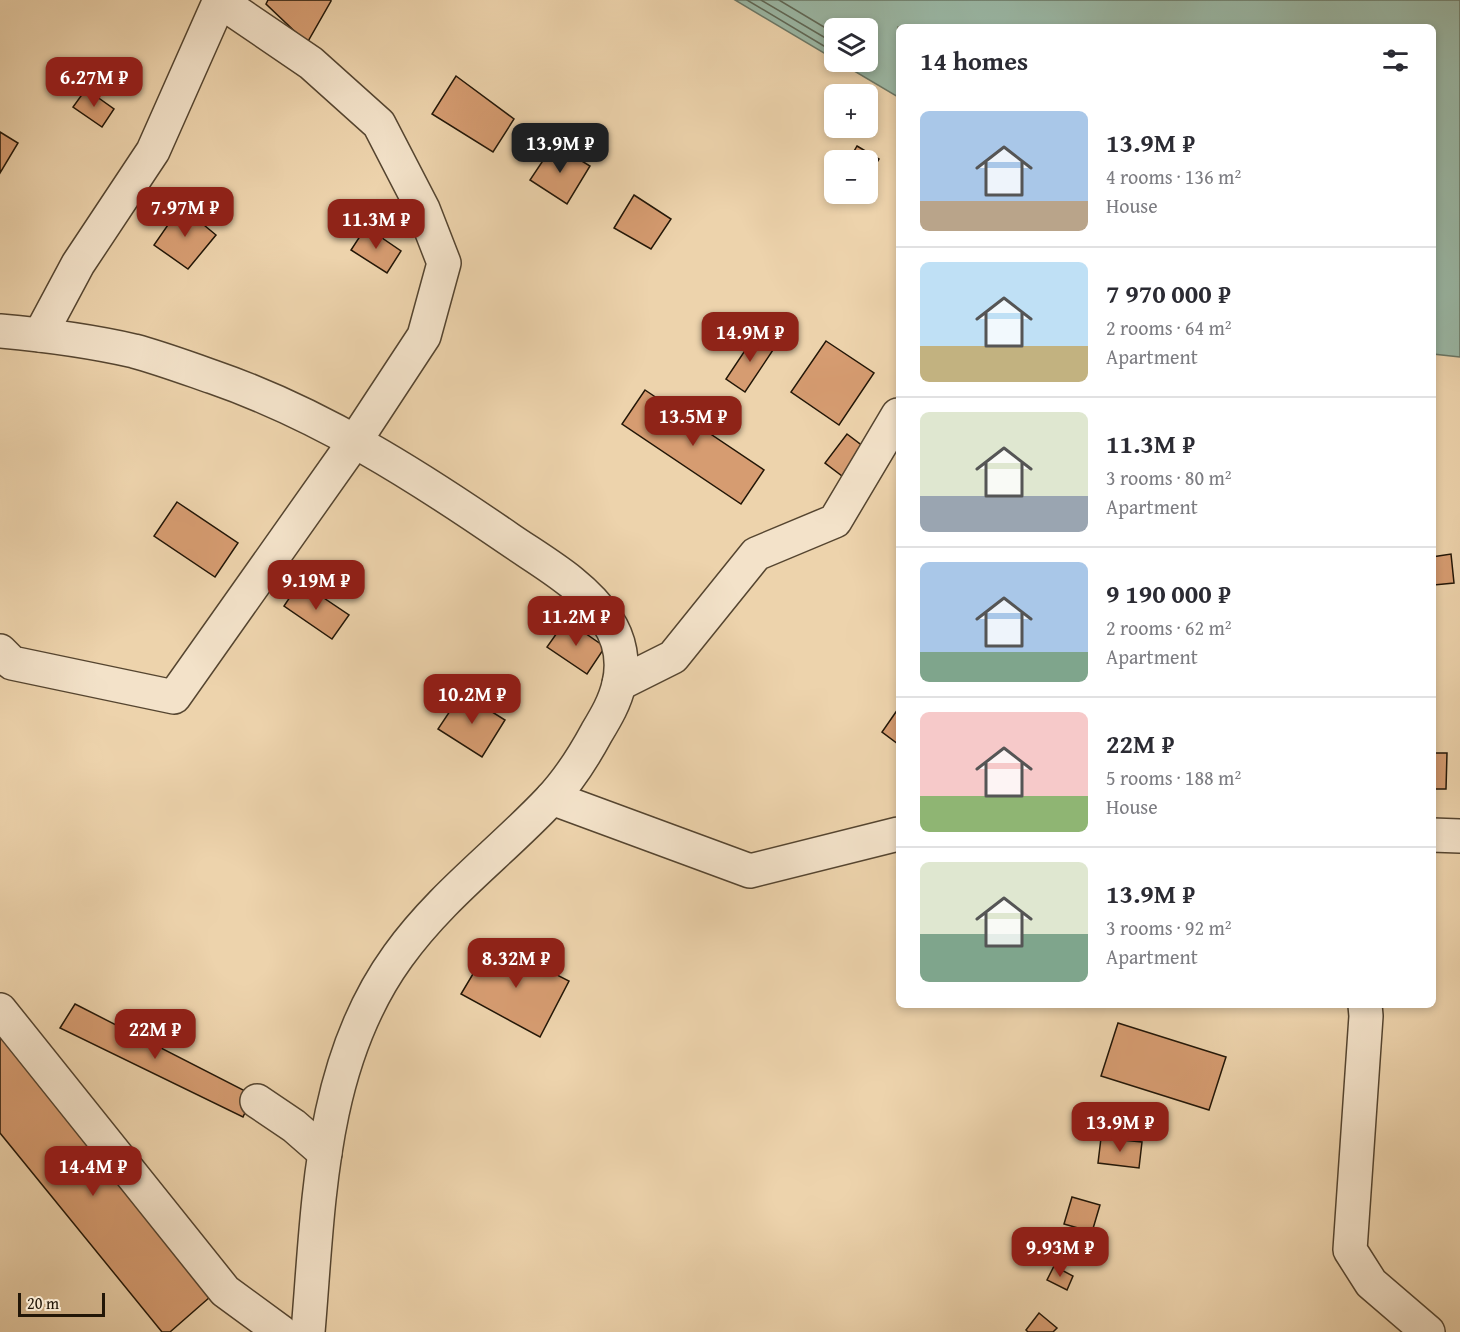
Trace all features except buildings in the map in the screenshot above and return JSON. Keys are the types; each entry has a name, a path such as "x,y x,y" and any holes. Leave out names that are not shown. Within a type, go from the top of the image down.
{"street":[{"path":"0,651 12,663 174,697 355,441 424,336 444,262 423,209 379,124 311,63 220,0 153,151 78,264 40,335"},
{"path":"0,332 40,335 135,352 217,378 327,425 447,496 579,586 595,603 614,631 621,657 619,684 613,703 589,748 552,798 436,909 384,976 363,1017 349,1049 339,1081 322,1165 304,1331 225,1291 0,1010"},
{"path":"619,684 673,657 756,554 835,521 896,418"},
{"path":"552,798 750,871 896,834"},
{"path":"1436,835 1460,836"},
{"path":"1365,1008 1350,1250 1371,1283 1428,1332"},
{"path":"257,1101 294,1126 325,1153"}],"water":[{"path":"735,0 1460,0 1460,357 1436,354 1436,24 896,24 896,96 856,72 878,72 878,18 824,18 824,53"}]}
